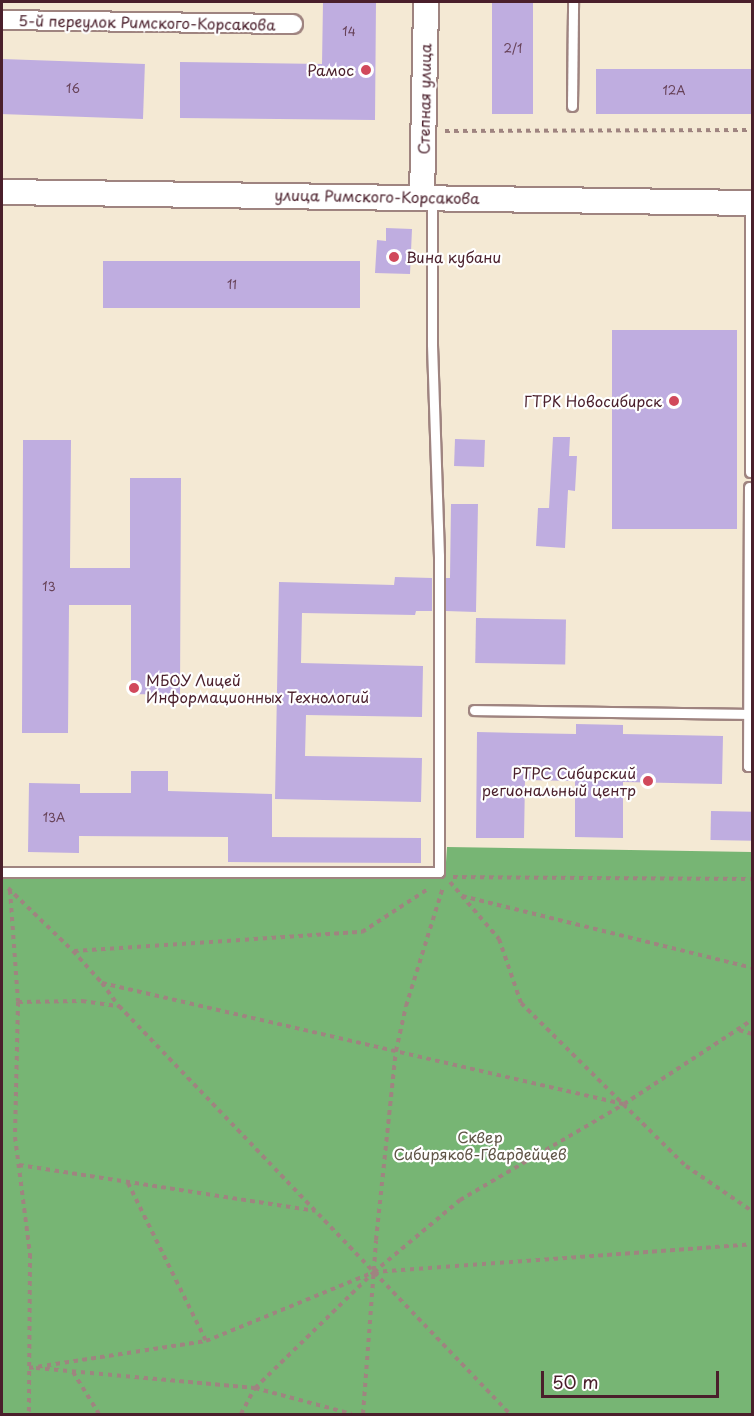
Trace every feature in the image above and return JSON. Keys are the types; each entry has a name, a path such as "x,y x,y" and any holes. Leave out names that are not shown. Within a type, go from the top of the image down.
{"street":[{"name":"Степная улица","path":"426,2 423,131 427,197"},
{"name":"5-й переулок Римского-Корсакова","path":"2,20 293,24"},
{"name":"улица Римского-Корсакова","path":"2,192 752,203"}],"lane":[{"path":"573,2 573,106"},
{"path":"2,872 440,872 439,556 427,197"},
{"path":"750,472 752,203"},
{"path":"749,487 748,766 753,766"},
{"path":"474,710 748,714"}],"path":[{"path":"423,131 753,130"},
{"path":"446,877 753,879"},
{"path":"446,877 499,939 521,1003 686,1166 753,1211"},
{"path":"363,1414 374,1272 396,1051 406,1006 446,877"},
{"path":"73,951 362,932 436,883"},
{"path":"2,885 10,889 73,951 119,1006 510,1414"},
{"path":"10,889 18,1002 15,1137 30,1254 28,1414"},
{"path":"462,896 753,968"},
{"path":"102,983 624,1104"},
{"path":"18,1002 82,1001 119,1006"},
{"path":"241,1414 255,1388 374,1272 460,1200 624,1104 753,1020"},
{"path":"738,1030 753,1034"},
{"path":"19,1165 316,1211"},
{"path":"128,1182 206,1341"},
{"path":"29,1368 206,1341 374,1272 753,1244"},
{"path":"29,1368 255,1388 352,1414"},
{"path":"72,1371 99,1414"}],"green space":[{"name":"Сквер Сибиряков-Гвардейцев","path":"447,847 752,852 752,1414 2,1414 2,877 445,877"}],"building":[{"path":"323,2 376,2 375,120 180,118 180,62 322,64"},
{"path":"492,2 533,2 533,114 492,114"},
{"path":"2,59 145,64 143,119 2,114"},
{"path":"596,69 752,69 752,114 596,114"},
{"name":"Вина кубани","path":"386,228 412,229 410,274 375,273 377,240 386,241"},
{"path":"103,261 360,261 360,308 103,308"},
{"name":"ГТРК Новосибирск","path":"612,330 737,330 737,529 612,529"},
{"path":"553,437 570,437 569,456 577,456 575,491 568,490 565,548 536,546 538,508 549,508"},
{"path":"455,439 485,440 484,467 454,466"},
{"path":"23,440 71,440 70,568 130,568 130,478 181,478 180,695 131,694 131,605 69,605 68,733 22,733"},
{"path":"451,504 478,504 476,612 446,611 446,578 450,578"},
{"path":"395,577 432,578 432,611 416,611 415,615 302,613 301,663 423,666 422,717 306,715 305,756 422,758 421,802 275,799 279,582 394,585"},
{"path":"476,618 566,620 565,665 475,663"},
{"name":"РТРС Сибирский региональный центр","path":"576,724 623,725 623,734 723,736 722,784 623,782 623,838 575,837 575,781 525,780 524,838 476,838 477,732 576,734"},
{"path":"131,771 168,771 168,791 272,794 272,837 421,838 421,863 228,862 228,837 79,836 79,853 28,852 29,783 80,784 80,793 131,793"},
{"path":"711,811 752,812 752,841 710,840"}],"place":[{"name":"Рамос","path":"366,70"},
{"name":"Вина кубани","path":"394,257"},
{"name":"ГТРК Новосибирск","path":"674,401"},
{"name":"МБОУ Лицей Информационных Технологий","path":"134,688"},
{"name":"РТРС Сибирский региональный центр","path":"648,781"}]}
